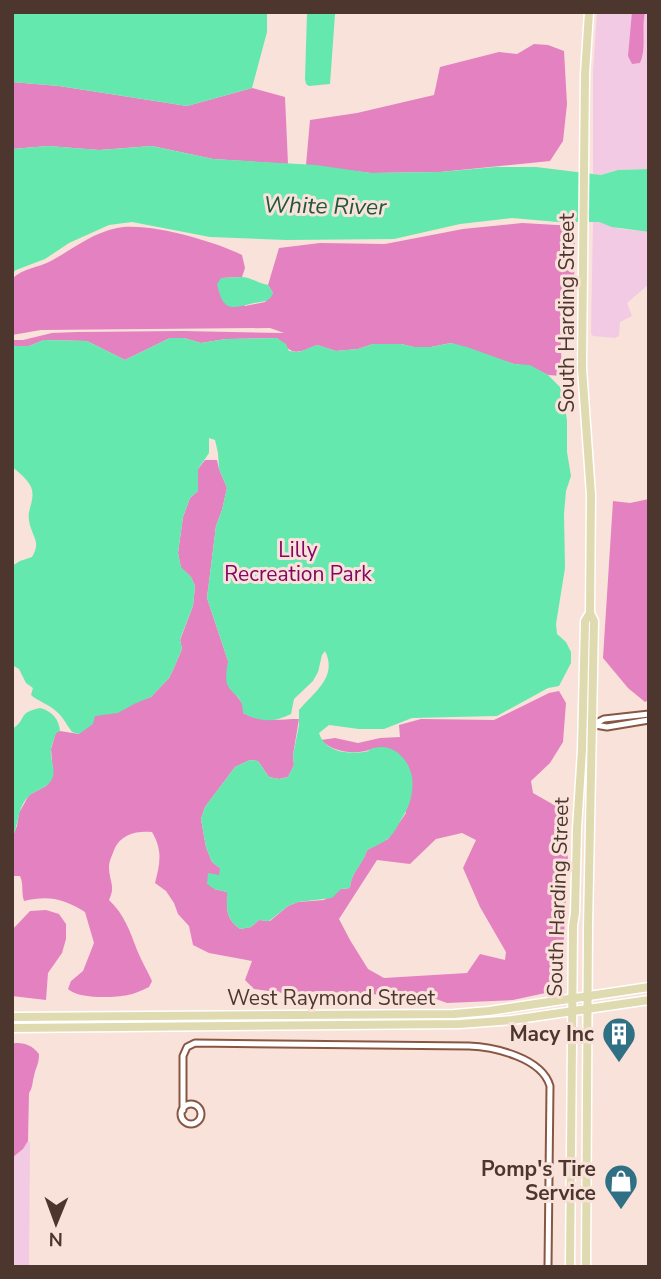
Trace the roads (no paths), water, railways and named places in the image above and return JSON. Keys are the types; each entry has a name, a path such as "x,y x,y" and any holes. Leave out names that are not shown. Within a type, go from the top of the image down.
{"main road":[{"name":"South Harding Street","path":"586,1267 594,621 590,613 591,495 582,378 585,74 589,12"},
{"name":"South Harding Street","path":"570,1267 577,828 585,621 590,613"},
{"path":"576,883 589,884"},
{"name":"West Raymond Street","path":"12,1017 454,1014 649,987"},
{"name":"West Raymond Street","path":"12,1028 460,1024 512,1020 649,1000"},
{"path":"206,1016 206,1026"},
{"path":"570,1186 586,1186"}],"street":[{"path":"592,724 604,719 649,714"},
{"path":"582,724 607,727 649,720"},
{"path":"183,1110 189,1105 197,1106 201,1111 197,1123 185,1122 182,1116 184,1052 189,1045 195,1043 469,1046 493,1049 523,1059 541,1070 547,1076 550,1086 548,1267"},
{"path":"183,1096 189,1105"}],"water":[{"path":"12,12 267,12 267,32 252,88 187,106 59,86 12,82"},
{"path":"307,13 335,14 330,84 309,86 305,79"},
{"name":"White River","path":"48,146 100,150 152,146 213,159 316,165 371,173 536,167 601,175 618,170 649,169 649,232 612,227 599,222 512,218 460,224 394,239 286,240 210,237 132,222 109,225 12,273 12,149"},
{"path":"242,277 268,285 273,293 270,298 234,307 225,304 217,284 221,278"},
{"path":"170,338 184,338 201,343 226,339 277,338 286,344 289,351 299,352 317,345 336,351 358,349 373,344 431,347 451,343 514,364 530,365 548,375 560,387 567,421 567,452 571,476 566,491 565,568 556,624 557,634 566,642 571,652 571,663 559,686 548,688 497,716 412,718 384,729 329,725 319,733 331,748 350,753 388,748 404,759 412,782 407,809 391,836 367,850 350,888 341,889 332,898 298,902 288,906 269,921 259,920 251,927 240,929 229,917 227,892 207,884 208,873 219,875 220,868 212,862 206,847 201,819 205,807 235,767 250,760 258,761 269,777 288,777 294,765 299,710 322,684 329,669 325,651 313,681 294,699 291,714 272,720 261,720 243,713 241,702 227,684 228,661 207,598 216,526 227,488 219,469 215,440 209,438 209,453 198,469 198,491 190,498 183,517 178,553 181,567 191,577 195,586 193,606 180,639 182,649 169,678 151,697 118,713 95,716 93,724 79,734 72,732 54,709 31,695 33,688 26,683 19,669 12,665 12,566 32,557 36,547 29,520 33,496 31,487 12,467 12,346 29,346 44,340 87,341 125,360"},
{"path":"40,708 51,713 60,731 56,733 51,749 53,776 46,786 24,801 12,838 12,729 25,714"}],"place":[{"name":"Macy Inc","path":"619,1064"},
{"name":"Pomp's Tire Service","path":"621,1211"}],"park label":[{"name":"Lilly Recreation Park","path":"298,562"}]}
